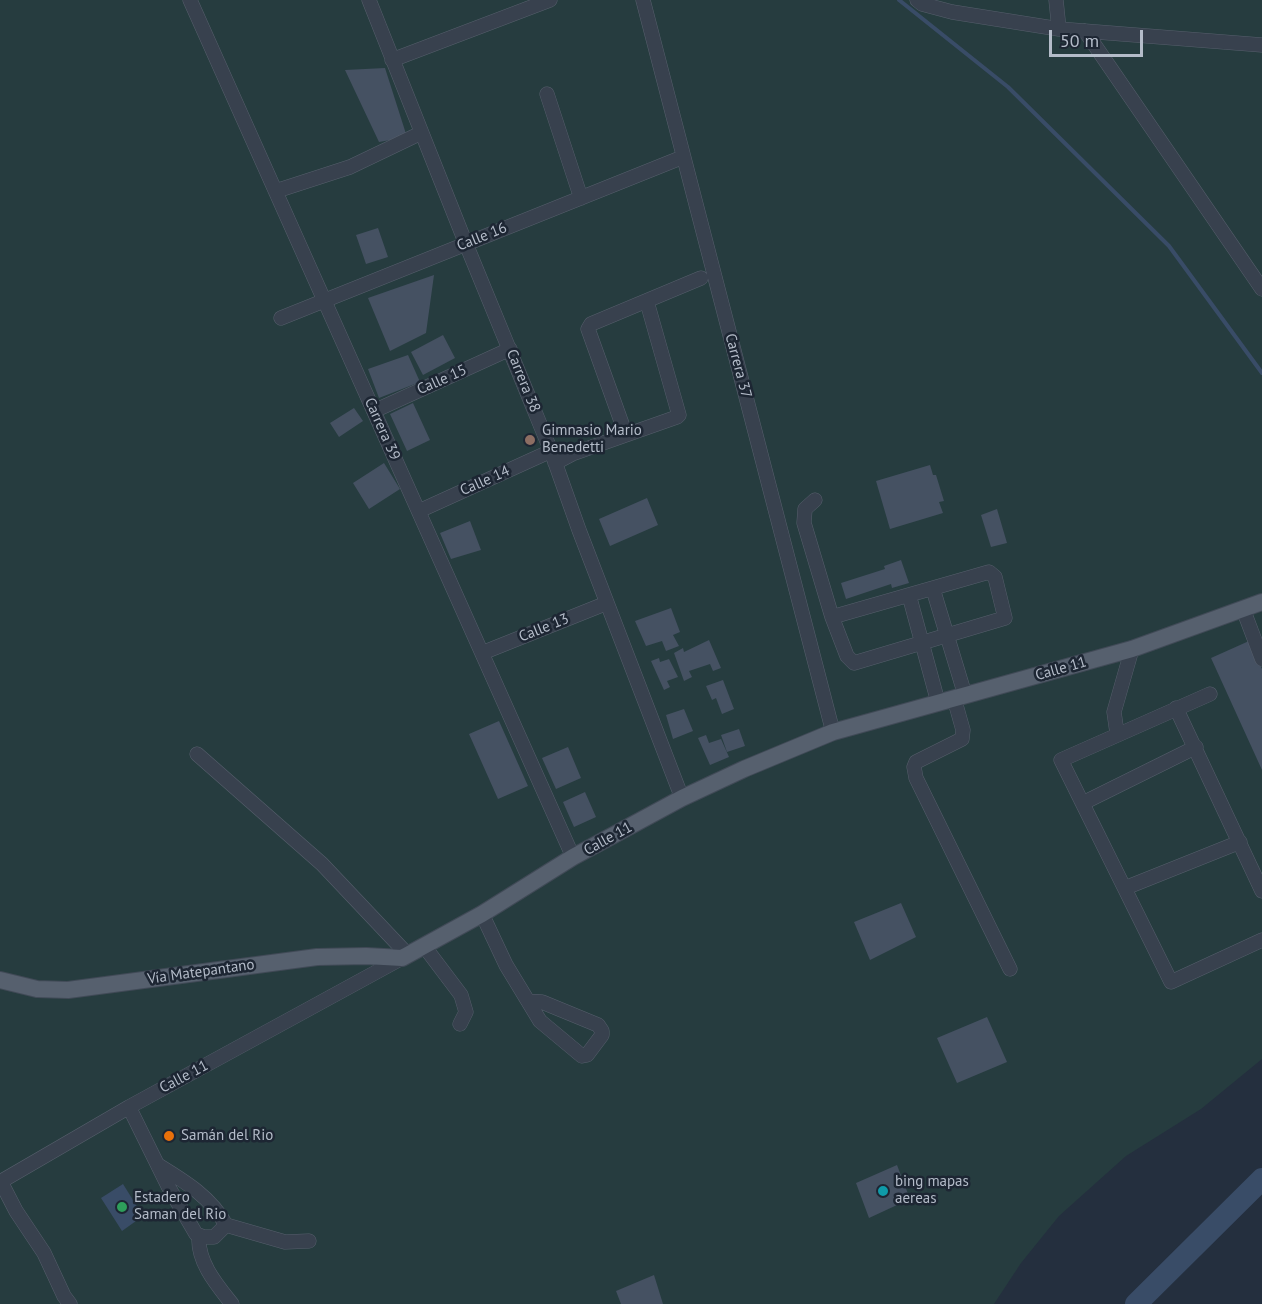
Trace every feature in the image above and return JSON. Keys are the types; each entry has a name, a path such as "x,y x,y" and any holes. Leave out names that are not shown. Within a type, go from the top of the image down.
{"main road":[{"name":"Calle 11","path":"405,957 482,914 573,857 682,798 833,732 1132,649 1262,602"},
{"name":"Vía Matepantano","path":"0,980 37,989 68,990 317,957 405,957"}],"street":[{"name":"Carrera 39","path":"190,0 573,857"},
{"name":"Carrera 38","path":"369,0 553,457 682,798"},
{"path":"392,60 550,0"},
{"name":"Carrera 37","path":"643,0 833,732"},
{"path":"917,0 922,4 952,12 1059,29 1262,45"},
{"path":"1056,0 1059,29"},
{"path":"1085,31 1262,289"},
{"path":"547,94 581,198"},
{"path":"276,191 350,167 421,133"},
{"name":"Calle 16","path":"281,318 683,157"},
{"path":"626,435 588,329 591,324 701,278"},
{"name":"Calle 14","path":"418,511 553,457 572,454 678,417 647,302"},
{"name":"Calle 15","path":"374,411 510,349"},
{"path":"815,500 805,509 804,523 832,617 848,656 854,663 1005,618 995,576 989,572 832,617"},
{"path":"933,588 947,635 952,699"},
{"path":"909,595 922,643 952,699 963,730 962,739 916,762 914,767 916,778 1010,969"},
{"name":"Calle 13","path":"482,653 607,603"},
{"path":"1243,609 1262,659"},
{"path":"1117,733 1114,712 1132,649"},
{"path":"1210,694 1117,733 1061,760 1171,982 1262,940"},
{"path":"1176,708 1262,891"},
{"path":"1083,803 1196,747"},
{"path":"196,754 322,864 405,957"},
{"path":"1125,888 1240,842"},
{"path":"482,914 506,965 540,1021 582,1056 587,1055 602,1035 598,1025 542,1002 528,1001"},
{"path":"424,946 461,995 466,1012 460,1024"},
{"name":"Calle 11","path":"0,1182 129,1107 405,957"},
{"path":"129,1107 196,1234 214,1237 226,1225"},
{"path":"158,1165 192,1185 219,1212 226,1225 285,1242 309,1241"},
{"path":"0,1182 44,1253 63,1296 70,1304"},
{"path":"199,1236 198,1247 212,1278 232,1304"}],"green space":[{"path":"0,0 1262,0 1262,1059 1201,1109 1126,1156 1059,1216 1021,1263 994,1304 0,1304"}],"water":[{"name":"Estadero Saman del Rio","path":"123,1184 143,1216 122,1231 101,1198"}],"building":[{"path":"385,68 407,137 379,142 345,70"},
{"path":"378,228 388,257 366,264 356,235"},
{"path":"434,275 426,333 390,351 368,298"},
{"path":"443,335 455,358 423,375 411,352"},
{"path":"408,355 420,382 379,398 368,369"},
{"path":"413,403 430,440 407,451 390,414"},
{"path":"354,408 363,421 339,437 330,423"},
{"path":"384,463 400,489 369,509 353,483"},
{"path":"930,465 933,475 936,475 944,501 939,502 943,513 890,529 876,481"},
{"path":"647,498 658,525 610,546 599,519"},
{"path":"997,509 1007,543 991,547 981,515"},
{"path":"470,521 481,550 451,559 440,533"},
{"path":"901,560 909,583 892,588 891,584 846,599 841,583 885,569 884,566"},
{"path":"671,608 680,632 673,635 679,646 666,651 662,641 646,646 635,621"},
{"path":"709,640 721,668 713,671 710,664 689,671 692,677 684,681 674,653 683,648 684,652"},
{"path":"1249,641 1262,669 1262,770 1211,658"},
{"path":"659,658 660,662 669,659 678,677 667,681 670,687 664,690 651,661"},
{"path":"723,680 734,709 722,714 716,698 712,700 706,686"},
{"path":"684,709 693,731 673,739 666,715"},
{"path":"499,721 528,786 498,799 469,734"},
{"path":"739,729 745,746 727,752 721,735"},
{"path":"706,735 709,743 721,739 729,757 710,765 698,738"},
{"path":"568,747 581,778 556,789 542,758"},
{"path":"585,792 596,817 574,827 563,802"},
{"path":"901,903 916,937 870,960 854,922"},
{"path":"987,1017 1007,1062 957,1083 937,1038"},
{"name":"bing mapas aereas","path":"897,1165 910,1199 869,1218 856,1183"},
{"path":"654,1275 663,1304 621,1304 616,1291"}],"waterway":[{"path":"899,0 1008,87 1169,246 1262,373"},
{"path":"1136,1304 1262,1179"}],"place":[{"name":"Gimnasio Mario Benedetti","path":"530,440"},
{"name":"Samán del Rio","path":"169,1136"},
{"name":"bing mapas aereas","path":"883,1191"},
{"name":"Estadero Saman del Rio","path":"122,1207"}]}
